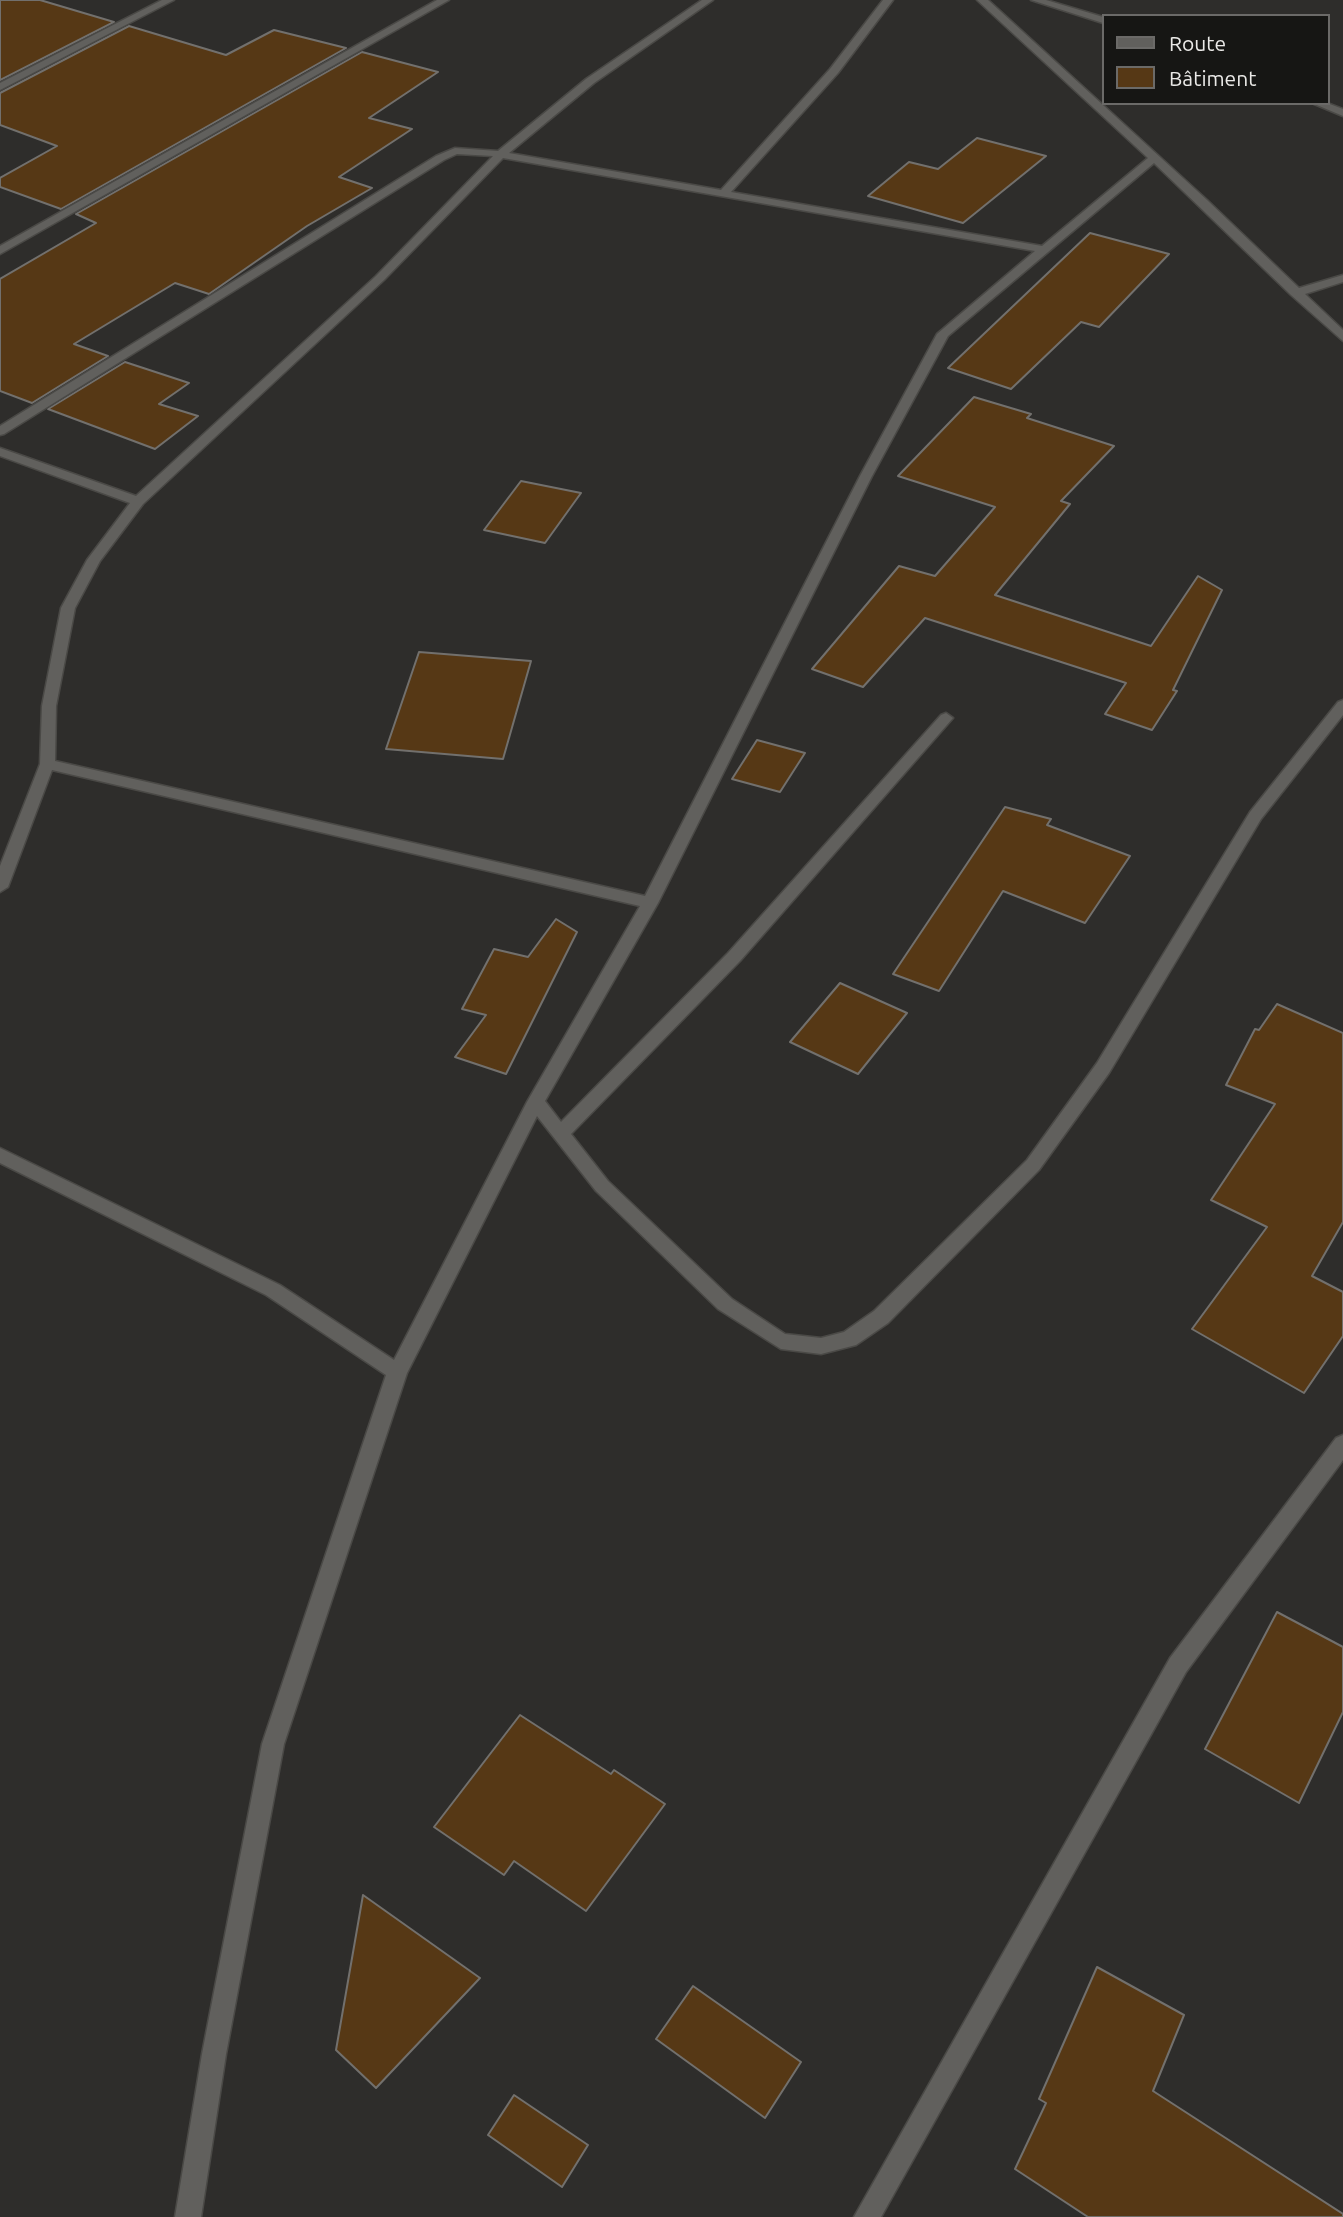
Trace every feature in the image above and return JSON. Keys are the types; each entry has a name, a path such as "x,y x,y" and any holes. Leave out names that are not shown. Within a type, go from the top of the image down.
{"street":[{"path":"0,87 169,0"},
{"path":"0,251 444,0"},
{"path":"0,887 47,764 50,706 68,608 94,561 138,501 380,278 501,155 590,81 708,0"},
{"path":"722,195 834,71 888,0"},
{"path":"982,0 1343,337"},
{"path":"1036,0 1102,20"},
{"path":"1322,105 1343,113"},
{"path":"0,431 446,155 465,150 1046,250"},
{"path":"188,2217 214,2054 273,1744 397,1372 536,1102 650,903 866,476 943,334 1154,158"},
{"path":"1295,293 1339,283"},
{"path":"0,452 138,501"},
{"path":"536,1102 602,1186 725,1304 781,1341 821,1346 849,1339 881,1317 1033,1165 1102,1068 1255,816 1343,705"},
{"path":"562,1133 734,957 946,718"},
{"path":"47,764 650,903"},
{"path":"0,1155 273,1290 397,1372"},
{"path":"867,2217 1178,1665 1343,1444"}],"building":[{"path":"0,0 40,0 114,22 0,80"},
{"path":"129,26 226,55 274,30 346,48 61,209 0,187 0,178 57,146 0,125 0,93"},
{"path":"362,52 438,72 369,118 412,129 339,177 372,188 307,226 209,294 175,283 74,344 108,356 32,403 0,391 0,279 96,223 76,214"},
{"path":"977,138 1046,156 963,223 868,196 909,162 938,169"},
{"path":"1090,233 1169,254 1099,327 1081,322 1011,389 948,368"},
{"path":"125,362 189,383 159,404 198,416 155,449 48,409"},
{"path":"974,397 1031,414 1027,418 1114,446 1061,501 1070,504 995,595 1151,646 1198,576 1222,590 1173,690 1177,691 1152,730 1105,714 1126,683 925,618 863,687 812,669 899,566 935,576 995,507 898,476"},
{"path":"521,481 581,493 545,543 484,530"},
{"path":"419,652 531,661 503,759 386,749"},
{"path":"757,740 805,753 780,792 732,779"},
{"path":"1005,807 1051,819 1047,825 1130,856 1085,923 1003,891 939,991 893,974"},
{"path":"556,919 577,932 506,1074 455,1057 486,1015 462,1009 494,949 528,957"},
{"path":"840,983 907,1013 858,1074 790,1042"},
{"path":"1277,1004 1343,1033 1343,1222 1312,1276 1343,1292 1343,1336 1304,1393 1192,1329 1267,1227 1211,1200 1275,1104 1226,1085 1255,1029 1259,1030"},
{"path":"1277,1612 1343,1647 1343,1712 1299,1803 1205,1749"},
{"path":"520,1715 611,1774 614,1770 665,1804 586,1911 514,1861 504,1875 434,1827"},
{"path":"363,1895 480,1978 376,2088 336,2050"},
{"path":"1097,1967 1184,2015 1153,2091 1343,2214 1343,2217 1088,2217 1015,2169 1046,2103 1039,2099"},
{"path":"693,1986 801,2062 765,2118 656,2039"},
{"path":"514,2095 588,2145 562,2187 488,2135"}]}
